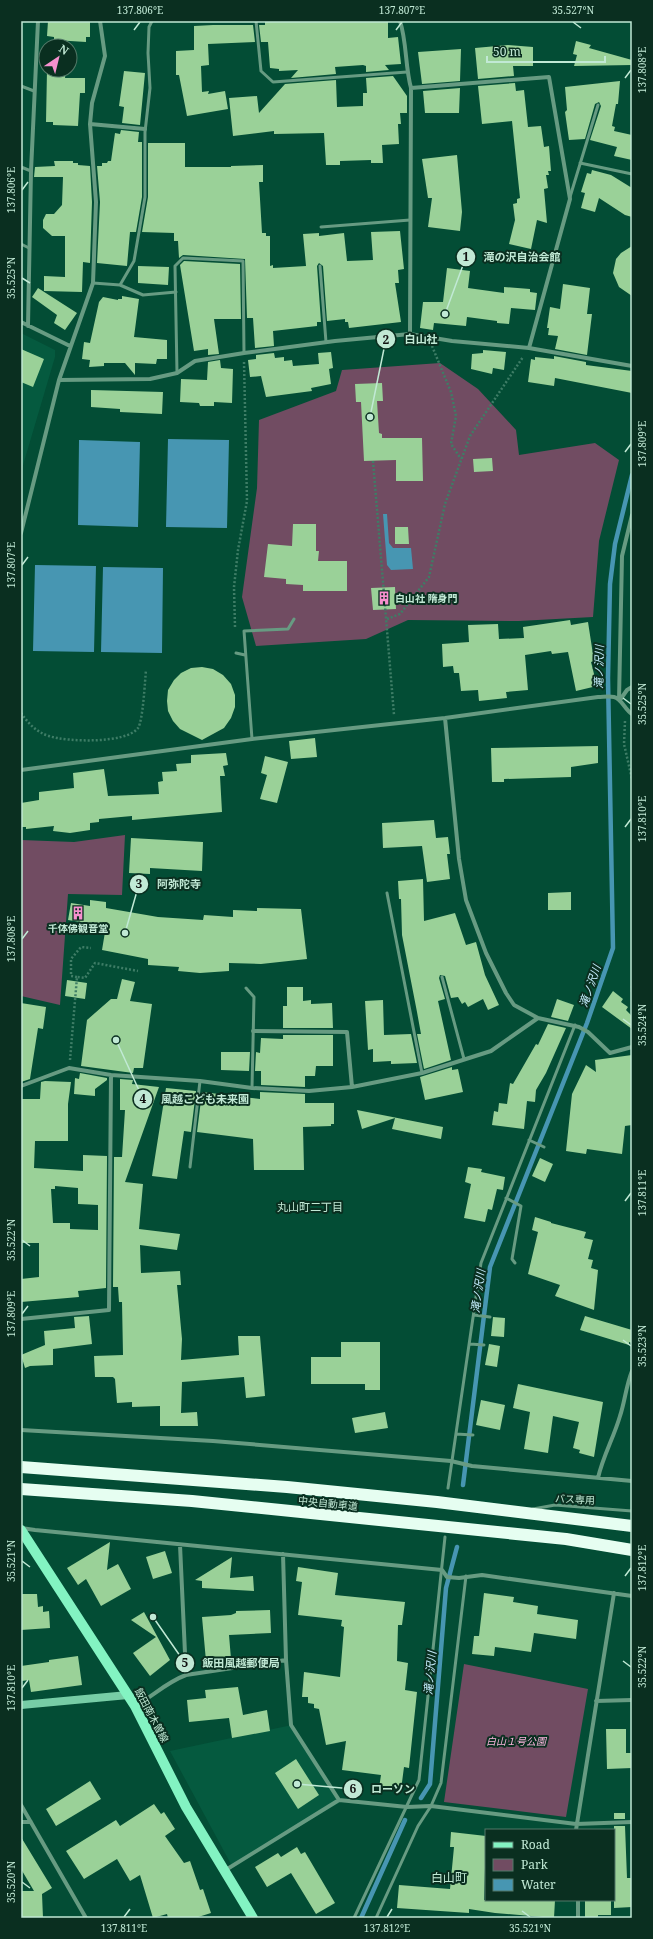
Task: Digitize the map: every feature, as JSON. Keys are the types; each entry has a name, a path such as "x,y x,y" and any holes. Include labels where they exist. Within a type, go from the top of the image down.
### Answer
{"highway":[{"name":"中央自動車道","path":"24,1467 279,1486 518,1511 632,1526"},
{"name":"中央自動車道","path":"21,1489 208,1502 566,1539 632,1550"}],"main road":[{"name":"飯田南木曽線","path":"21,1529 135,1706 186,1807 252,1918"}],"street":[{"path":"28,326 31,171 38,21"},
{"path":"21,533 60,380 70,346 93,283 96,202 90,124 92,103 105,56 100,21"},
{"path":"400,21 404,35 407,72 411,88 410,334"},
{"path":"411,88 549,77 570,199 529,348"},
{"path":"90,124 145,129"},
{"path":"21,322 70,346"},
{"path":"60,380 150,379 177,373 195,361 326,342 410,334 452,341 529,348 632,366"},
{"path":"619,700 622,556 632,515"},
{"path":"619,700 627,690 632,688"},
{"path":"21,770 252,739 445,718 598,697 614,697 619,700 628,712 632,714"},
{"path":"445,718 459,859 466,900 486,953 506,994 514,1005 538,1018 577,1026 588,1032 610,1053 632,1047"},
{"path":"21,1086 69,1068 111,1075 200,1081 252,1088 309,1092 352,1088 422,1073 491,1051 538,1018"},
{"path":"253,1031 347,1032 352,1088"},
{"path":"21,1319 109,1310 111,1075"},
{"path":"598,1478 600,1466 620,1415 626,1385 632,1371"},
{"path":"21,1430 212,1441 451,1461 472,1466 632,1481"},
{"path":"21,1529 442,1570 447,1577 459,1578 482,1575 632,1596"},
{"path":"180,1545 186,1675"},
{"path":"283,1554 286,1660 291,1725 339,1800"},
{"path":"576,1829 614,1593"},
{"path":"135,1706 172,1680 186,1675 286,1660"},
{"path":"21,1705 128,1695"},
{"path":"596,1701 632,1700"},
{"path":"224,1870 339,1800 407,1807 431,1806 576,1824 632,1822"},
{"path":"21,1805 86,1918"},
{"path":"21,1822 31,1822"},
{"path":"578,1901 578,1918"}],"lane":[{"path":"120,285 134,261 146,197 145,129 150,88 148,53 149,27 152,21"},
{"path":"256,21 261,71 273,82 407,72"},
{"path":"21,86 34,92"},
{"path":"570,199 598,105"},
{"path":"580,163 632,174"},
{"path":"21,167 31,171"},
{"path":"320,227 410,220"},
{"path":"21,244 30,248"},
{"path":"177,373 175,266 183,258 243,261 244,353"},
{"path":"320,266 326,342"},
{"path":"93,283 120,285 143,295 176,292"},
{"path":"252,739 244,631 288,629 294,619"},
{"path":"236,653 245,655"},
{"path":"387,893 422,1073"},
{"path":"442,977 464,1059"},
{"path":"246,988 254,997 252,1088"},
{"path":"448,1488 451,1461 472,1344 474,1315 481,1263 577,1026"},
{"path":"190,1167 200,1081"},
{"path":"531,1141 544,1147"},
{"path":"508,1199 519,1204 522,1209 512,1259 515,1263"},
{"path":"474,1315 490,1317"},
{"path":"472,1344 484,1346"},
{"path":"456,1434 473,1435"},
{"name":"バス専用","path":"518,1511 555,1505 632,1511"},
{"path":"354,1918 419,1780 445,1537"},
{"path":"376,1918 418,1826 431,1806 441,1783 466,1576"}],"path":[{"path":"428,337 451,392 456,416 451,444 461,459"},
{"path":"387,619 400,614 428,577 445,504 470,436 529,348"},
{"path":"236,653 234,587 238,550 247,500 244,353"},
{"path":"374,461 395,723"},
{"path":"21,713 26,721 37,730 49,736 63,739 118,738 131,733 140,724 146,670"},
{"path":"619,700 626,716 624,744 632,779"},
{"path":"91,948 81,947 71,959 72,976 85,978 95,963 138,970"},
{"path":"69,1068 77,977"},
{"path":"632,986 632,993"}],"shaded area":[{"path":"21,333 55,350 55,357 21,472"},
{"path":"292,1725 339,1803 232,1866 170,1751"}],"green space":[{"path":"440,363 478,389 516,430 519,455 595,443 619,460 599,541 593,617 519,621 408,620 366,639 256,646 242,597 257,488 259,420 336,391 342,370"},
{"path":"125,835 122,895 68,894 60,1005 21,996 21,840 74,842"},
{"name":"白山１号公園","path":"464,1664 588,1689 566,1817 444,1802"}],"water":[{"path":"168,439 229,440 227,528 166,527"},
{"path":"79,440 140,442 138,527 78,525"},
{"path":"383,514 387,514 389,543 393,548 411,548 413,569 391,570 387,565"},
{"path":"35,565 96,566 94,652 33,651"},
{"path":"103,567 163,568 162,653 101,652"}],"building":[{"path":"48,21 90,21 90,37 86,37 86,42 78,42 78,38 54,38 47,36"},
{"path":"265,21 388,21 388,38 398,37 401,64 385,65 389,70 366,72 366,66 363,65 335,67 336,74 291,78 298,70 279,71 279,69 270,68 268,42 261,42 259,25 265,25"},
{"path":"253,25 255,42 208,44 209,65 201,66 202,92 209,91 208,94 225,91 228,109 187,116 179,75 176,75 176,51 194,50 194,26"},
{"path":"576,41 591,45 589,48 632,60 632,65 574,66 577,55 573,54"},
{"path":"508,45 533,47 533,66 513,66 514,76 478,79 475,48"},
{"path":"461,49 460,81 422,84 418,52"},
{"path":"124,71 145,73 140,125 122,123 124,107 119,106"},
{"path":"393,76 407,96 407,113 400,113 401,124 398,124 399,144 382,145 383,163 371,163 371,160 340,161 340,165 326,165 324,133 274,134 274,131 233,136 229,98 257,96 259,113 285,84 336,80 337,107 363,106 363,93 367,93 366,78"},
{"path":"47,78 85,78 85,93 80,93 78,126 53,125 53,122 46,122"},
{"path":"620,81 618,104 616,104 612,126 615,127 614,131 632,135 632,160 614,156 617,147 590,140 601,106 599,102 595,104 585,139 569,140 565,112 567,110 565,87"},
{"path":"515,83 516,91 524,90 528,127 541,126 544,147 549,146 551,171 548,171 549,175 546,175 548,188 544,189 547,223 537,220 531,249 509,244 515,220 513,204 517,203 517,199 520,198 512,121 482,124 478,86"},
{"path":"460,88 459,113 425,113 423,91"},
{"path":"121,130 139,132 138,142 142,142 142,197 136,232 130,232 127,266 97,263 100,202 97,166 102,166 102,163 111,161 115,133 120,134"},
{"path":"148,143 185,143 185,167 263,165 263,182 259,182 262,233 266,233 266,236 270,236 270,266 273,265 273,268 306,266 303,234 319,233 319,236 344,233 347,261 373,260 371,232 400,231 404,269 398,270 399,283 395,283 401,322 349,328 348,322 345,322 345,319 327,321 323,266 319,263 317,266 321,322 317,322 317,326 273,331 274,346 255,348 253,318 247,318 245,259 183,255 179,258 178,241 174,241 174,233 142,232 148,197"},
{"path":"457,155 462,212 460,231 428,227 432,198 428,198 422,159"},
{"path":"54,161 73,161 73,163 78,163 78,165 90,166 92,202 90,263 83,262 82,292 44,291 44,276 65,277 65,236 52,236 43,228 43,220 46,214 54,214 62,205 63,177 34,177 35,167 55,166"},
{"path":"592,170 611,175 632,188 632,217 625,215 599,198 595,212 581,208 585,193 581,192 587,173 591,174"},
{"path":"632,246 632,296 619,287 613,273 616,259 621,253"},
{"path":"184,261 240,264 241,319 214,319 219,354 208,355 208,349 194,351 180,265"},
{"path":"138,266 169,267 168,285 138,283"},
{"path":"447,268 470,271 468,288 504,293 504,287 530,289 530,292 537,293 535,310 511,308 509,324 467,317 466,326 434,323 433,330 420,328 423,302 443,302"},
{"path":"563,284 590,288 587,314 592,314 587,355 555,349 558,336 548,335 549,328 547,328 550,307 560,309"},
{"path":"38,288 77,313 65,330 54,323 57,315 32,297"},
{"path":"122,296 139,299 134,337 167,340 167,359 157,359 156,364 135,363 135,375 125,363 104,363 104,366 89,367 90,360 82,359 84,342 90,343 99,302 103,297 118,300 122,299"},
{"path":"21,349 44,359 33,387 21,382"},
{"path":"483,350 506,352 504,370 493,368 492,374 471,369 472,354 483,353"},
{"path":"331,352 333,368 329,369 331,384 311,388 312,391 266,397 261,376 250,377 248,360 256,359 256,355 274,353 275,358 284,357 284,361 292,360 293,366 319,364 318,353"},
{"path":"554,356 586,362 586,365 632,371 632,393 555,378 554,386 528,382 531,359 535,360 535,357 554,359"},
{"path":"220,360 221,368 233,369 232,403 214,402 214,406 200,406 199,403 180,402 181,379 207,380 208,362"},
{"path":"382,383 383,401 377,401 379,433 382,434 382,438 422,438 423,481 396,481 396,460 364,461 361,402 356,402 355,384"},
{"path":"91,390 163,392 162,414 120,412 120,409 91,407"},
{"path":"492,458 493,471 474,472 473,459"},
{"path":"293,524 316,524 316,551 319,551 318,561 347,561 347,591 303,591 303,585 286,584 286,579 264,577 268,544 292,546"},
{"path":"395,527 408,527 409,544 395,544"},
{"name":"白山社 隋身門","path":"395,587 396,609 373,610 371,588"},
{"path":"570,620 571,625 588,622 594,661 591,662 597,686 576,691 568,652 552,654 551,651 525,655 528,690 506,692 507,698 479,701 478,690 461,691 459,673 454,673 453,666 443,667 442,644 469,642 468,625 498,624 499,639 524,638 523,627"},
{"path":"202,667 213,669 223,675 231,684 235,695 235,707 231,718 224,728 202,740 180,729 173,721 168,711 167,701 168,690 174,680 181,673 191,668"},
{"path":"315,738 317,757 291,759 289,741"},
{"path":"598,746 598,763 571,767 571,777 504,779 504,782 492,782 491,748"},
{"path":"226,753 228,765 223,766 225,776 220,776 222,812 132,820 132,816 99,819 99,822 90,823 90,830 70,833 53,831 54,826 26,829 26,827 21,827 21,803 39,800 39,792 74,788 73,773 104,769 108,796 159,794 158,782 163,781 162,772 177,771 176,764 191,763 191,755"},
{"path":"265,756 288,762 277,803 260,799 267,775 261,773"},
{"path":"434,820 436,838 448,837 450,854 447,854 450,879 427,882 422,846 383,848 382,823"},
{"path":"131,838 203,842 202,871 150,868 150,874 129,873"},
{"path":"423,879 424,921 455,913 466,945 476,942 485,975 499,1005 488,1010 483,999 468,1007 465,1002 462,1004 458,997 451,998 445,976 440,975 439,978 445,999 438,1001 451,1060 424,1069 417,1034 421,1034 402,935 401,899 399,899 398,881"},
{"path":"571,892 571,910 548,910 548,893"},
{"path":"90,900 106,902 106,908 158,917 203,920 204,915 233,917 233,910 257,911 257,908 301,909 307,959 261,964 229,963 229,971 200,973 178,971 179,967 148,965 148,959 102,950 106,926 68,920 71,903 90,906"},
{"path":"122,979 135,982 130,1001 152,1004 143,1068 134,1068 133,1073 81,1066 87,1020 111,999 117,999"},
{"path":"67,980 87,983 85,999 65,996"},
{"path":"287,987 303,987 303,1001 311,1000 311,1004 332,1003 333,1028 283,1028 283,1006 287,1006"},
{"path":"613,991 623,999 621,1002 628,1007 626,1010 632,1016 632,1029 602,1007"},
{"path":"557,999 574,1005 568,1021 551,1017"},
{"path":"383,1000 384,1035 411,1034 417,1063 391,1064 391,1061 373,1062 373,1049 368,1050 365,1001"},
{"path":"21,1003 46,1007 43,1029 38,1028 30,1079 21,1082"},
{"path":"548,1024 566,1028 546,1073 536,1090 535,1102 527,1101 524,1129 492,1125 494,1111 498,1112 499,1103 507,1104 510,1083 513,1084 536,1044 538,1045"},
{"path":"283,1035 333,1035 333,1066 316,1066 315,1076 305,1076 305,1087 261,1085 261,1071 255,1071 256,1052 260,1053 261,1038 283,1039"},
{"path":"221,1052 250,1052 249,1071 221,1070"},
{"path":"632,1055 632,1125 625,1126 622,1154 587,1149 586,1154 566,1151 572,1094 586,1065 596,1072 595,1060"},
{"path":"452,1067 452,1070 458,1069 463,1092 425,1100 420,1077"},
{"path":"80,1073 107,1078 107,1080 95,1089 95,1096 74,1094 75,1078 79,1079"},
{"path":"120,1079 133,1080 132,1084 159,1087 125,1182 143,1184 139,1229 180,1234 177,1250 140,1245 141,1273 180,1271 181,1285 177,1285 182,1339 181,1360 239,1355 238,1336 260,1336 265,1396 246,1398 244,1377 182,1382 181,1413 197,1412 198,1426 160,1426 160,1406 132,1407 132,1402 117,1403 115,1379 113,1377 95,1377 94,1356 123,1355 122,1302 119,1302 118,1287 113,1287 114,1157 122,1157 125,1110 120,1110"},
{"path":"41,1082 71,1082 68,1104 68,1141 35,1141 34,1168 83,1171 83,1155 107,1156 106,1288 78,1291 79,1297 21,1302 21,1279 39,1277 39,1243 21,1243 21,1099 40,1099","holes":["55,1186 78,1188 78,1204 98,1205 98,1230 70,1229 70,1223 53,1223 51,1189 55,1189"]},
{"path":"166,1088 196,1091 191,1132 184,1131 177,1179 152,1176"},
{"path":"202,1092 260,1099 260,1092 305,1094 305,1103 334,1103 334,1124 331,1124 331,1126 303,1127 304,1170 254,1170 253,1139 197,1132"},
{"path":"357,1110 443,1127 441,1139 392,1129 395,1118 362,1129"},
{"path":"540,1158 553,1164 545,1182 532,1176"},
{"path":"468,1167 482,1169 481,1172 505,1177 503,1190 497,1189 492,1210 488,1209 485,1222 464,1218 471,1184 465,1182"},
{"path":"535,1217 551,1223 586,1232 584,1238 593,1240 588,1259 593,1260 591,1268 598,1270 594,1310 555,1296 560,1285 528,1274 538,1232 532,1230"},
{"path":"89,1316 92,1344 53,1349 53,1365 30,1366 25,1368 21,1355 45,1345 44,1331 75,1328 74,1317"},
{"path":"585,1316 632,1330 632,1343 629,1342 629,1345 580,1330"},
{"path":"493,1317 505,1318 504,1337 491,1336"},
{"path":"341,1342 380,1342 380,1390 365,1390 365,1384 311,1384 311,1357 341,1357"},
{"path":"489,1344 500,1346 497,1367 485,1365"},
{"path":"518,1384 603,1402 594,1457 579,1453 580,1450 573,1448 579,1422 553,1416 548,1453 524,1449 530,1412 513,1408"},
{"path":"481,1400 505,1405 500,1430 476,1425"},
{"path":"385,1412 388,1428 355,1433 352,1418"},
{"path":"110,1542 107,1570 118,1564 131,1589 101,1606 86,1579 78,1585 67,1568"},
{"path":"165,1551 172,1573 153,1579 146,1557"},
{"path":"232,1557 230,1578 253,1576 254,1591 202,1588 202,1581 195,1580"},
{"path":"298,1567 338,1573 335,1595 405,1602 402,1625 398,1625 397,1661 408,1663 405,1690 417,1692 409,1768 404,1767 401,1790 379,1788 381,1775 342,1770 346,1741 326,1745 319,1709 314,1708 314,1704 308,1703 308,1697 302,1697 304,1672 340,1677 344,1627 341,1626 342,1620 298,1615 302,1582 296,1581"},
{"path":"484,1593 514,1597 513,1602 538,1606 537,1614 578,1620 576,1639 534,1633 531,1652 495,1647 494,1656 472,1654 474,1636 479,1636"},
{"path":"21,1594 37,1594 38,1607 43,1606 43,1612 49,1611 50,1628 21,1630"},
{"path":"270,1610 271,1633 229,1635 231,1659 206,1661 202,1617 231,1615 236,1613 236,1611"},
{"path":"144,1612 170,1660 150,1676 133,1653 156,1637 131,1620"},
{"path":"78,1656 82,1685 31,1692 29,1680 22,1681 21,1666"},
{"path":"238,1687 243,1715 267,1710 270,1731 232,1738 229,1718 189,1722 187,1700 206,1698 205,1690"},
{"path":"606,1729 626,1729 626,1753 632,1753 632,1768 607,1769"},
{"path":"296,1759 319,1795 298,1809 275,1773"},
{"path":"90,1781 101,1799 56,1826 46,1809"},
{"path":"154,1804 161,1814 164,1812 175,1829 165,1836 184,1863 190,1861 200,1890 203,1889 211,1913 195,1918 168,1918 167,1914 153,1918 140,1875 130,1881 117,1859 84,1879 66,1851 116,1820 120,1826"},
{"path":"614,1813 625,1813 625,1819 614,1819"},
{"path":"614,1826 625,1826 627,1878 632,1878 632,1907 614,1908"},
{"path":"451,1832 485,1836 484,1900 555,1901 554,1918 495,1913 469,1909 469,1913 397,1908 399,1885 450,1889 454,1847 450,1847"},
{"path":"21,1837 52,1888 42,1894 43,1918 21,1918 21,1891 34,1891 21,1869"},
{"path":"297,1847 301,1854 305,1852 335,1903 316,1914 291,1873 267,1887 255,1867 278,1853 281,1857"},
{"path":"585,1901 611,1901 611,1915 598,1915 598,1918 585,1918"}],"waterway":[{"name":"滝ノ沢川","path":"463,1485 490,1267 587,1023 613,948 608,678 610,584 615,544 632,475"},
{"name":"滝ノ沢川","path":"421,1798 430,1784 446,1588 457,1547"},
{"name":"滝ノ沢川","path":"361,1918 405,1820"}],"place":[{"name":"滝の沢自治会館","path":"445,314"},
{"name":"白山社","path":"370,417"},
{"name":"白山社 隋身門","path":"384,598"},
{"name":"千体佛観音堂","path":"78,913"},
{"name":"阿弥陀寺","path":"125,933"},
{"name":"風越こども未来園","path":"116,1040"},
{"name":"飯田風越郵便局","path":"153,1617"},
{"name":"ローソン","path":"297,1784"}],"district":[{"name":"丸山町二丁目","path":"310,1207"},
{"name":"白山町","path":"449,1878"}]}
